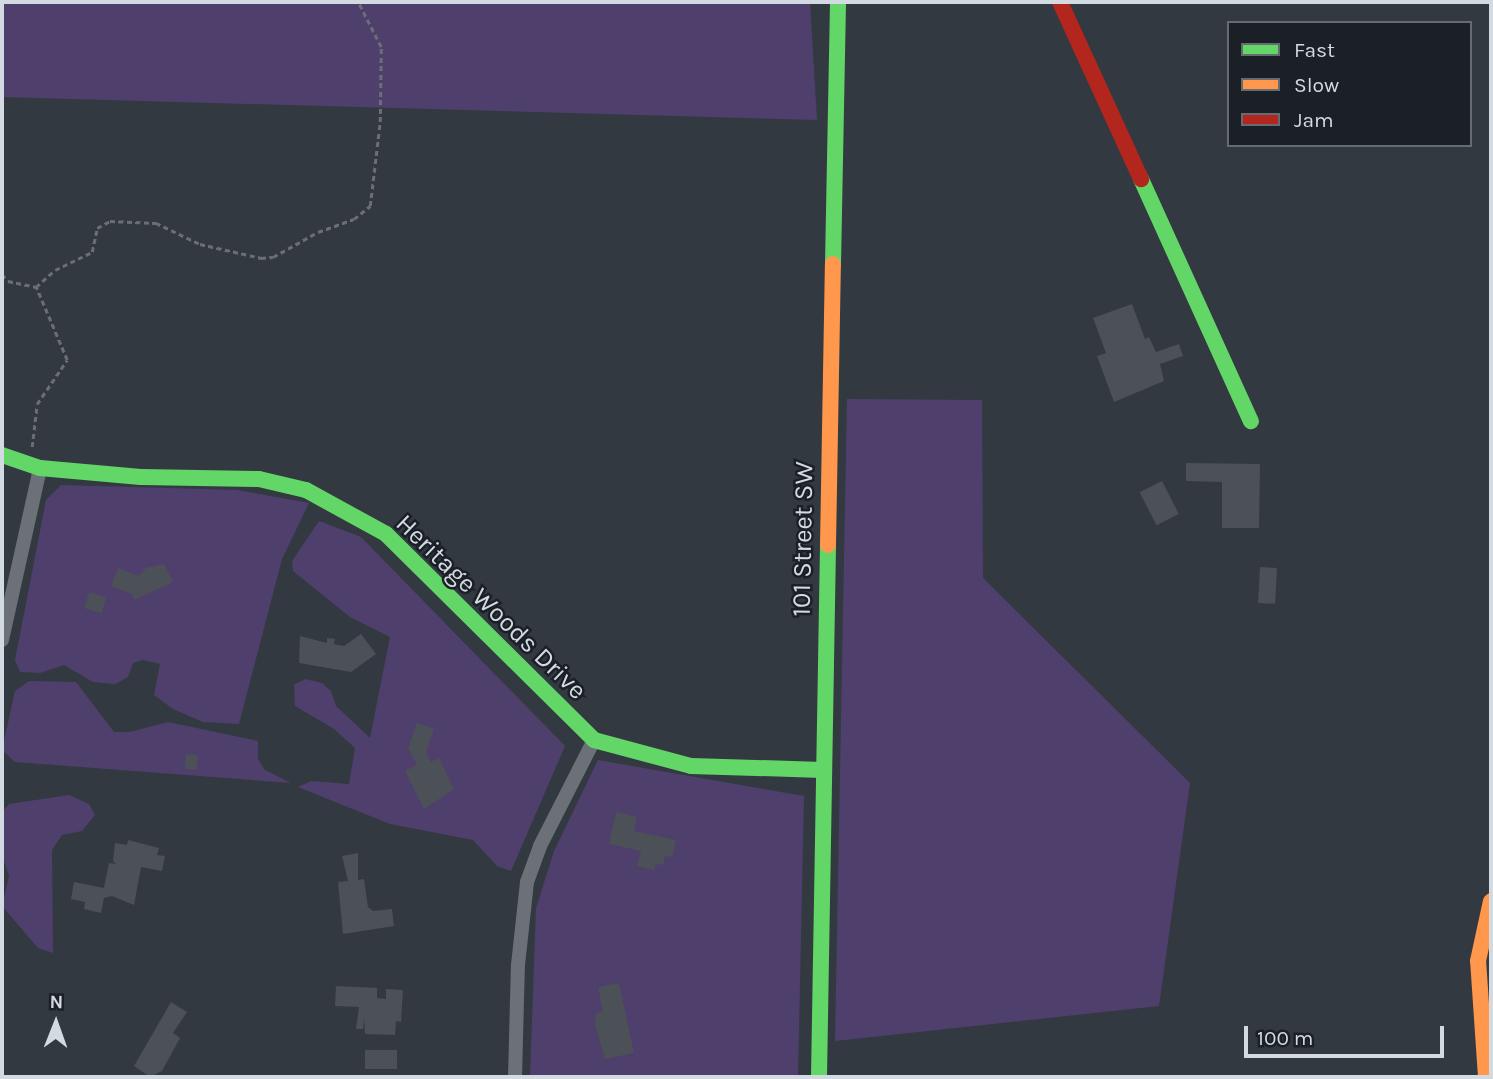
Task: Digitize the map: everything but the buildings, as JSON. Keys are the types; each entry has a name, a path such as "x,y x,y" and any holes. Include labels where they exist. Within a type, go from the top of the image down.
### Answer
{"main road":[{"name":"101 Street SW","path":"819,1077 822,770 838,2"},
{"path":"1060,2 1251,421"},
{"name":"Heritage Woods Drive","path":"2,455 35,466 141,477 259,479 331,501 386,534 506,658 594,740 691,766 822,770"},
{"path":"1486,1077 1477,971 1491,901"}],"street":[{"path":"2,640 35,466"},
{"path":"515,1077 518,965 527,882 540,846 594,740"}],"path":[{"path":"36,287 55,270 92,251 97,228 110,221 156,223 200,244 261,258 273,257 318,232 354,219 370,206 380,122 381,47 358,2"},
{"path":"2,274 8,281 36,287"},
{"path":"35,466 37,404 67,360 36,287"}],"shaded area":[{"path":"2,2 810,2 817,120 2,97"},
{"path":"847,399 982,400 983,578 1190,783 1159,1006 835,1041"},
{"path":"61,485 237,490 309,503 282,559 239,724 203,722 173,709 154,695 160,664 143,660 133,663 128,677 115,684 93,682 64,665 40,673 20,672 15,660 46,500"},
{"path":"319,521 361,537 565,746 511,871 497,866 473,840 390,824 298,787 311,781 349,784 355,748 334,729 295,706 294,685 305,679 322,683 331,691 336,706 370,738 390,637 350,617 293,571 292,561"},
{"path":"29,681 76,682 114,732 130,732 168,722 258,741 258,759 265,770 291,783 15,762 2,750 15,691"},
{"path":"598,760 804,796 798,1077 530,1077 536,908 554,851"},
{"path":"69,795 89,804 95,815 82,831 62,835 52,850 53,953 38,948 2,906 9,876 2,854 2,812 9,804"}],"traffic: fast":[{"path":"833,264 838,2"},
{"path":"1141,179 1251,421"},
{"path":"2,455 40,468 141,477 259,479 306,490 386,534 594,740 691,766 822,770"},
{"path":"819,1077 828,545"}],"traffic: slow":[{"path":"828,545 833,264"},
{"path":"1486,1077 1478,961 1491,901"}],"traffic: jam":[{"path":"1060,2 1141,179"}]}
